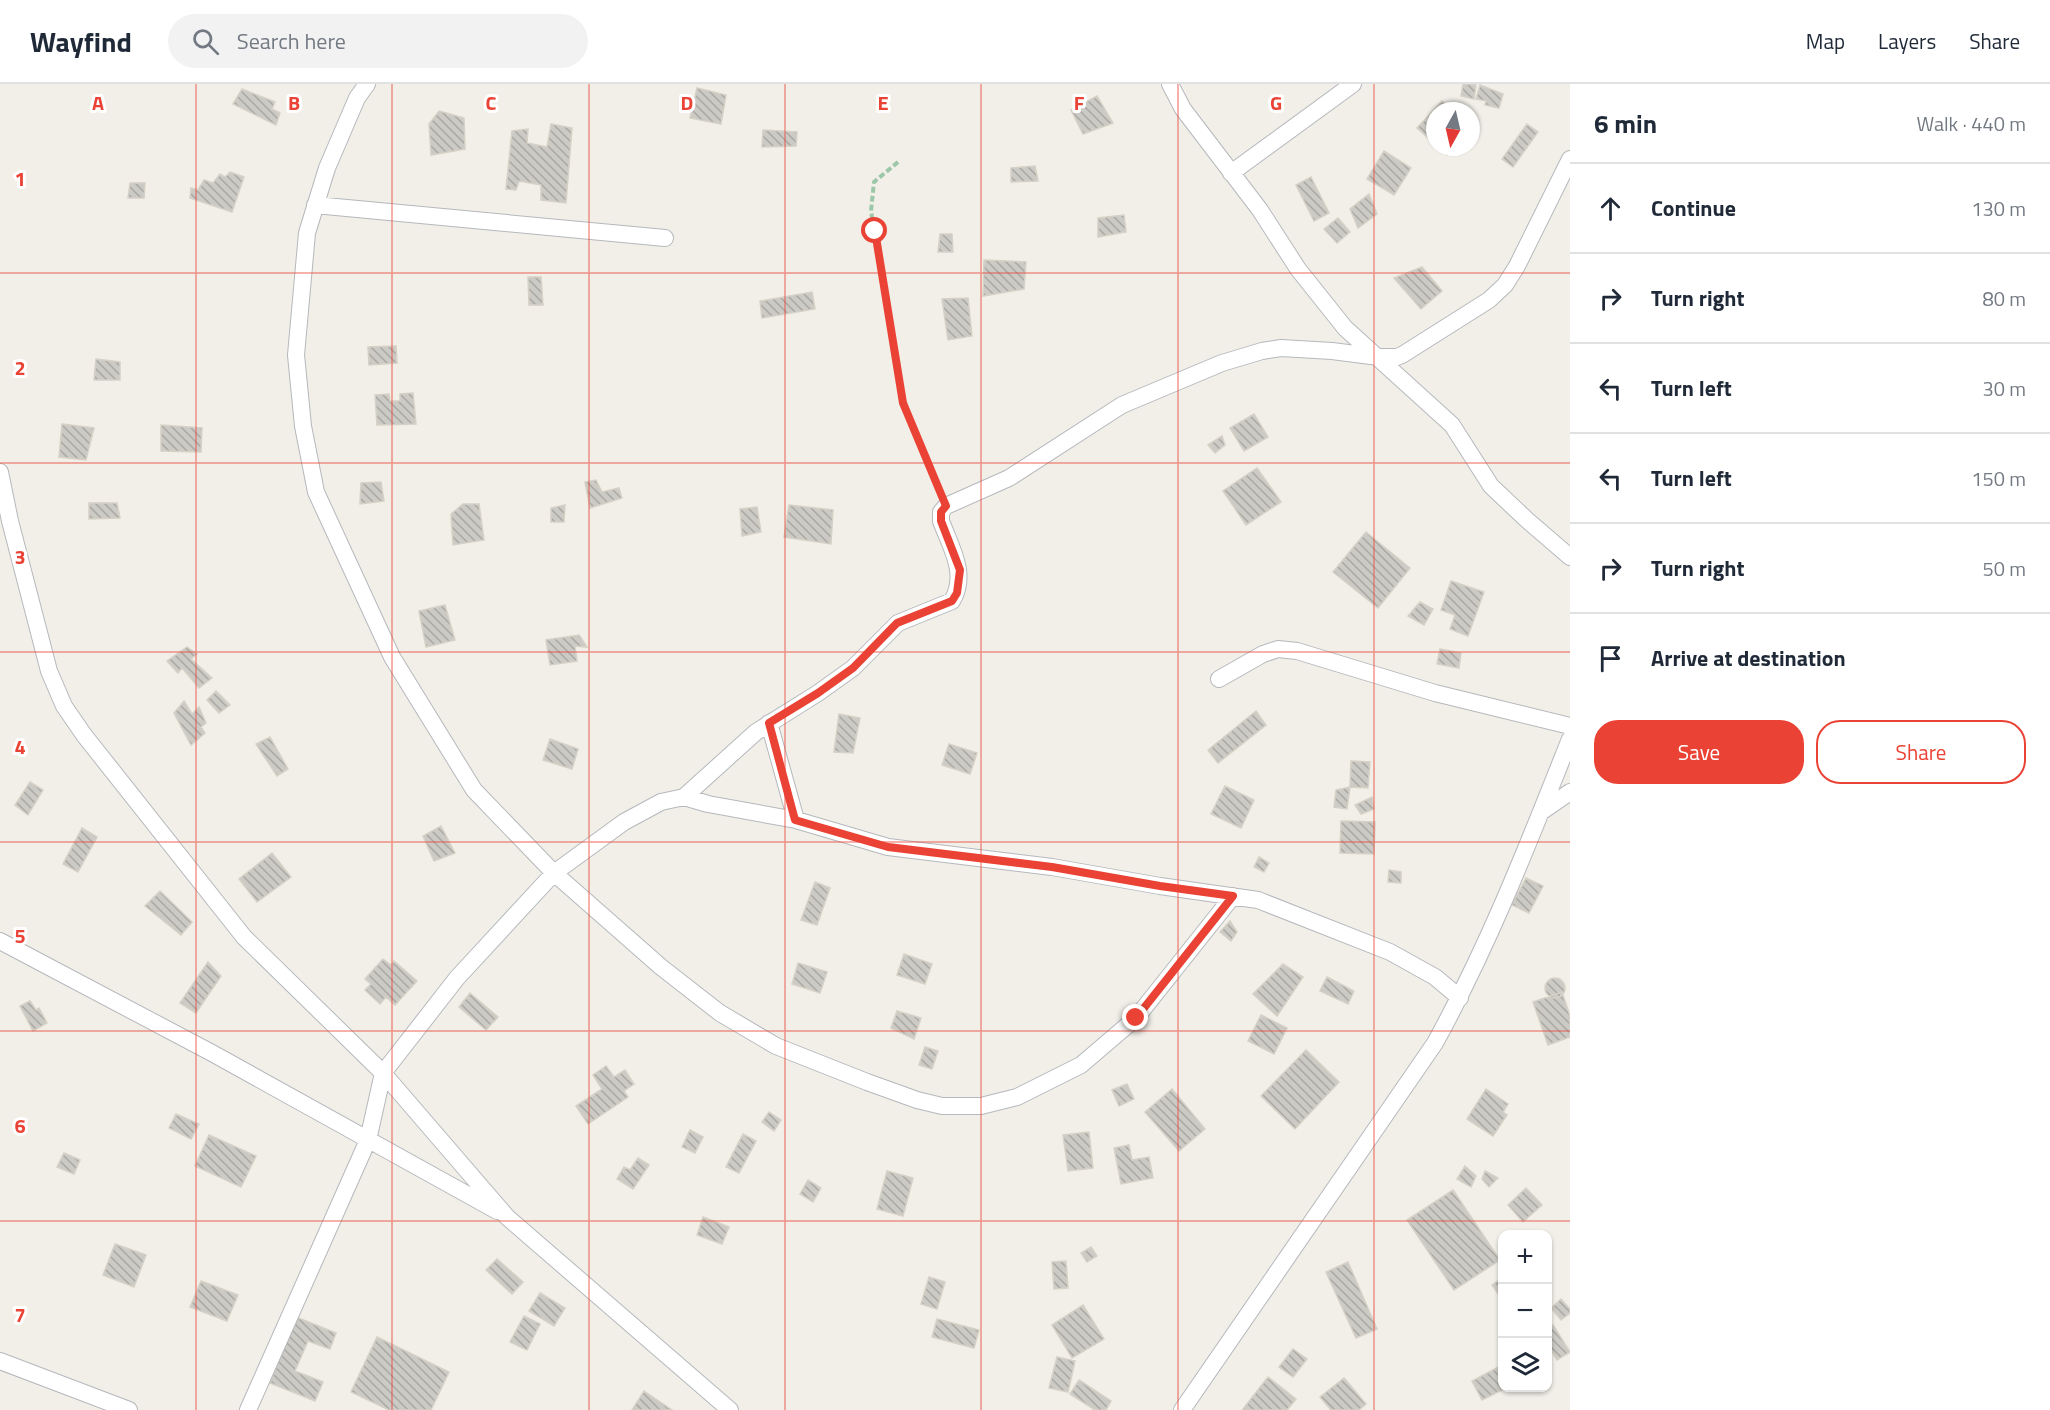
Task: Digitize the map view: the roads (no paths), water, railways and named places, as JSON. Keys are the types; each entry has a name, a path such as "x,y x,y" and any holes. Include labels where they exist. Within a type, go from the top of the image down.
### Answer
{"street":[{"path":"367,84 353,108 327,168 308,233 296,355 303,426 316,492 392,657 474,790 554,873 661,968 720,1013 776,1046 867,1082 917,1100 942,1106 981,1106 1017,1097 1081,1065 1136,1018 1233,896"},
{"path":"1170,84 1183,109 1260,210 1298,269 1345,328 1452,425 1491,486 1570,557"},
{"path":"1231,173 1353,84"},
{"path":"248,1410 368,1140 383,1072 457,978 554,873 624,822 662,802 684,797 769,723 853,668 897,623 952,601 957,593 960,570 941,521 941,512 946,506 1009,478 1122,405 1222,363 1281,348 1379,357 1402,356 1489,300 1504,285 1517,266 1570,159"},
{"path":"315,205 665,238"},
{"path":"0,472 5,519 50,671 64,706 84,735 244,937 383,1072 507,1217 730,1410"},
{"path":"1218,679 1263,654 1278,649 1297,651 1435,693 1570,726"},
{"path":"769,723 795,820"},
{"path":"1182,1410 1435,1042 1460,998 1515,879 1570,739"},
{"path":"1541,812 1570,792"},
{"path":"684,797 708,804 795,820 888,847 1052,867 1233,896 1274,905 1390,952 1435,977 1460,998"},
{"path":"0,941 212,1053 507,1217"},
{"path":"0,1361 129,1410"}]}
